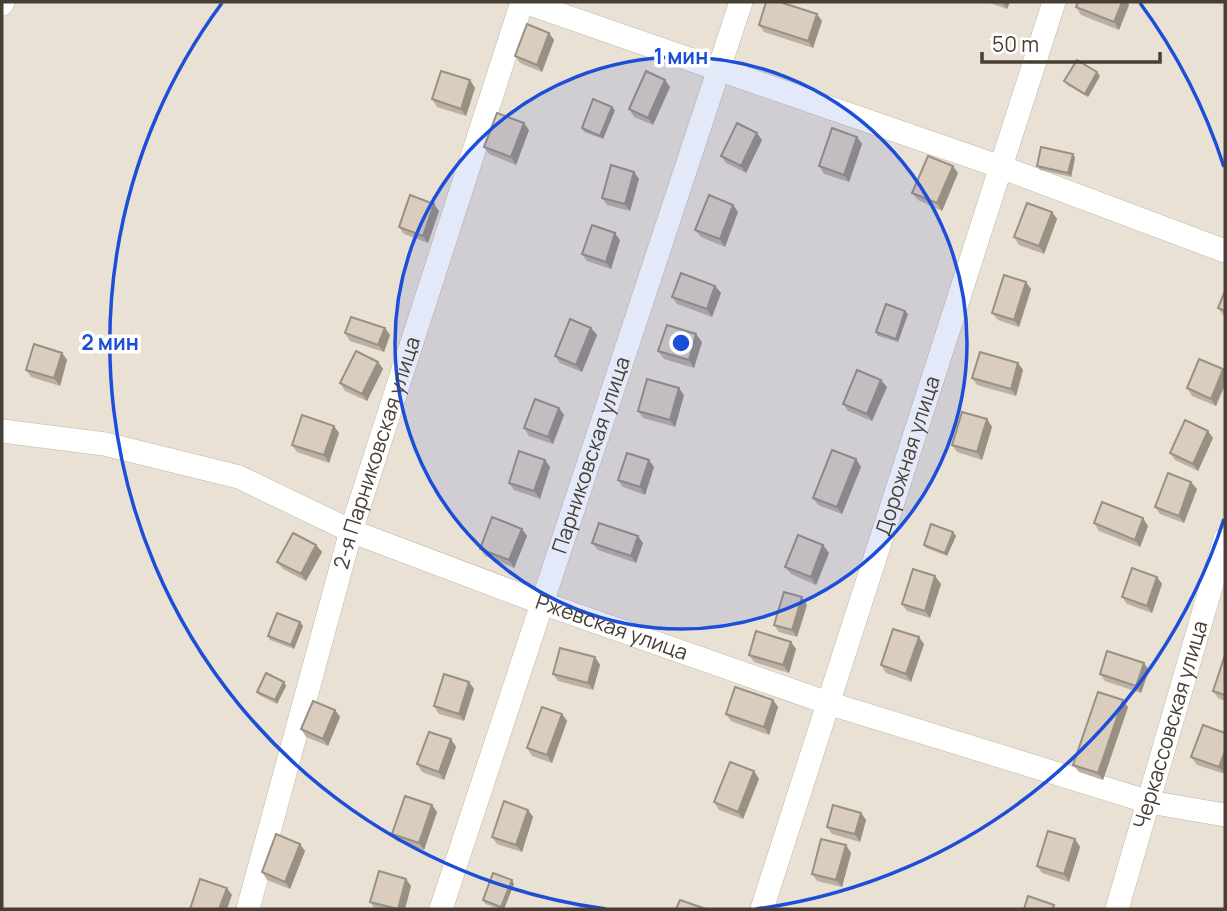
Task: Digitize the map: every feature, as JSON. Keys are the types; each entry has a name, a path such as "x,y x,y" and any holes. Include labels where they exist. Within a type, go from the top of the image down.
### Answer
{"street":[{"path":"523,2 721,68 1001,167 1225,251"},
{"name":"2-я Парниковская улица","path":"248,909 351,531 523,2"},
{"name":"Парниковская улица","path":"441,909 741,2"},
{"name":"Дорожная улица","path":"762,909 1054,2"},
{"name":"Ржевская улица","path":"2,431 104,444 239,477 351,531 542,603 828,704 1149,802 1225,815"},
{"name":"Черкассовская улица","path":"1117,909 1225,539"}],"shaded area":[{"path":"2,2 1225,2 1225,909 2,909"}],"building":[{"path":"766,2 780,2 817,14 808,41 759,25"},
{"path":"1078,2 1122,2 1114,22 1076,7"},
{"path":"527,24 549,33 537,65 515,56"},
{"path":"1077,60 1097,72 1085,94 1064,81"},
{"path":"441,71 470,80 461,109 432,99"},
{"path":"646,71 665,80 648,118 629,109"},
{"path":"593,99 612,107 600,136 582,128"},
{"path":"497,113 524,123 511,157 484,147"},
{"path":"737,123 757,133 741,166 721,156"},
{"path":"832,128 857,137 844,175 819,166"},
{"path":"1041,147 1073,154 1068,173 1037,166"},
{"path":"928,156 953,166 937,203 912,193"},
{"path":"611,165 634,172 625,204 602,198"},
{"path":"410,195 434,204 423,236 399,227"},
{"path":"709,195 733,205 720,239 695,230"},
{"path":"1027,203 1052,212 1039,246 1014,237"},
{"path":"592,225 615,233 606,262 582,254"},
{"path":"681,273 715,286 707,309 672,297"},
{"path":"1004,275 1026,282 1014,320 992,313"},
{"path":"1225,291 1225,311 1218,308"},
{"path":"886,304 905,311 896,339 876,332"},
{"path":"351,317 385,328 378,345 345,333"},
{"path":"570,319 591,328 576,365 555,356"},
{"path":"667,325 696,334 689,360 658,351"},
{"path":"34,344 62,353 54,378 26,370"},
{"path":"356,351 378,362 362,394 340,383"},
{"path":"980,352 1018,363 1011,389 972,378"},
{"path":"1199,359 1223,369 1211,399 1187,388"},
{"path":"857,370 881,380 867,414 843,404"},
{"path":"647,379 679,388 670,420 638,411"},
{"path":"535,399 559,408 548,437 524,428"},
{"path":"962,412 987,419 977,452 952,445"},
{"path":"302,415 334,426 324,455 292,445"},
{"path":"1185,420 1208,431 1193,464 1170,453"},
{"path":"832,450 856,459 837,507 813,498"},
{"path":"519,451 545,460 534,491 509,483"},
{"path":"627,453 649,460 640,487 618,480"},
{"path":"1168,473 1191,482 1179,516 1155,507"},
{"path":"1102,502 1143,518 1135,540 1094,523"},
{"path":"492,517 522,529 509,560 480,549"},
{"path":"599,523 638,536 631,556 592,543"},
{"path":"931,524 953,532 945,553 924,545"},
{"path":"293,533 316,545 301,574 277,562"},
{"path":"798,535 823,545 811,577 785,567"},
{"path":"1132,568 1157,577 1147,606 1122,597"},
{"path":"913,569 935,576 925,611 902,604"},
{"path":"784,592 802,597 792,630 774,625"},
{"path":"277,613 300,622 291,645 268,636"},
{"path":"893,629 919,637 906,674 881,665"},
{"path":"756,631 791,642 783,665 749,655"},
{"path":"560,648 595,657 588,683 553,674"},
{"path":"1107,651 1144,663 1136,686 1100,674"},
{"path":"1225,655 1225,695 1213,691"},
{"path":"266,673 284,682 275,700 257,692"},
{"path":"444,674 469,682 459,714 434,706"},
{"path":"735,687 773,700 764,727 726,714"},
{"path":"1098,692 1123,700 1098,773 1073,765"},
{"path":"313,701 335,710 323,739 301,729"},
{"path":"542,707 562,714 547,755 527,748"},
{"path":"1203,725 1225,733 1225,751 1219,767 1191,757"},
{"path":"429,732 451,739 439,772 417,764"},
{"path":"730,762 754,771 738,812 714,802"},
{"path":"405,796 432,805 419,843 392,834"},
{"path":"504,801 528,810 516,845 492,837"},
{"path":"833,805 861,813 855,834 827,827"},
{"path":"1048,831 1075,839 1064,874 1037,866"},
{"path":"276,834 300,844 285,882 262,872"},
{"path":"821,839 846,845 836,880 812,874"},
{"path":"379,871 406,879 398,909 370,902"},
{"path":"493,873 512,880 501,907 483,900"},
{"path":"200,879 227,888 219,909 190,909"},
{"path":"1028,896 1054,905 1053,909 1024,909"},
{"path":"680,900 706,909 676,909"}]}
